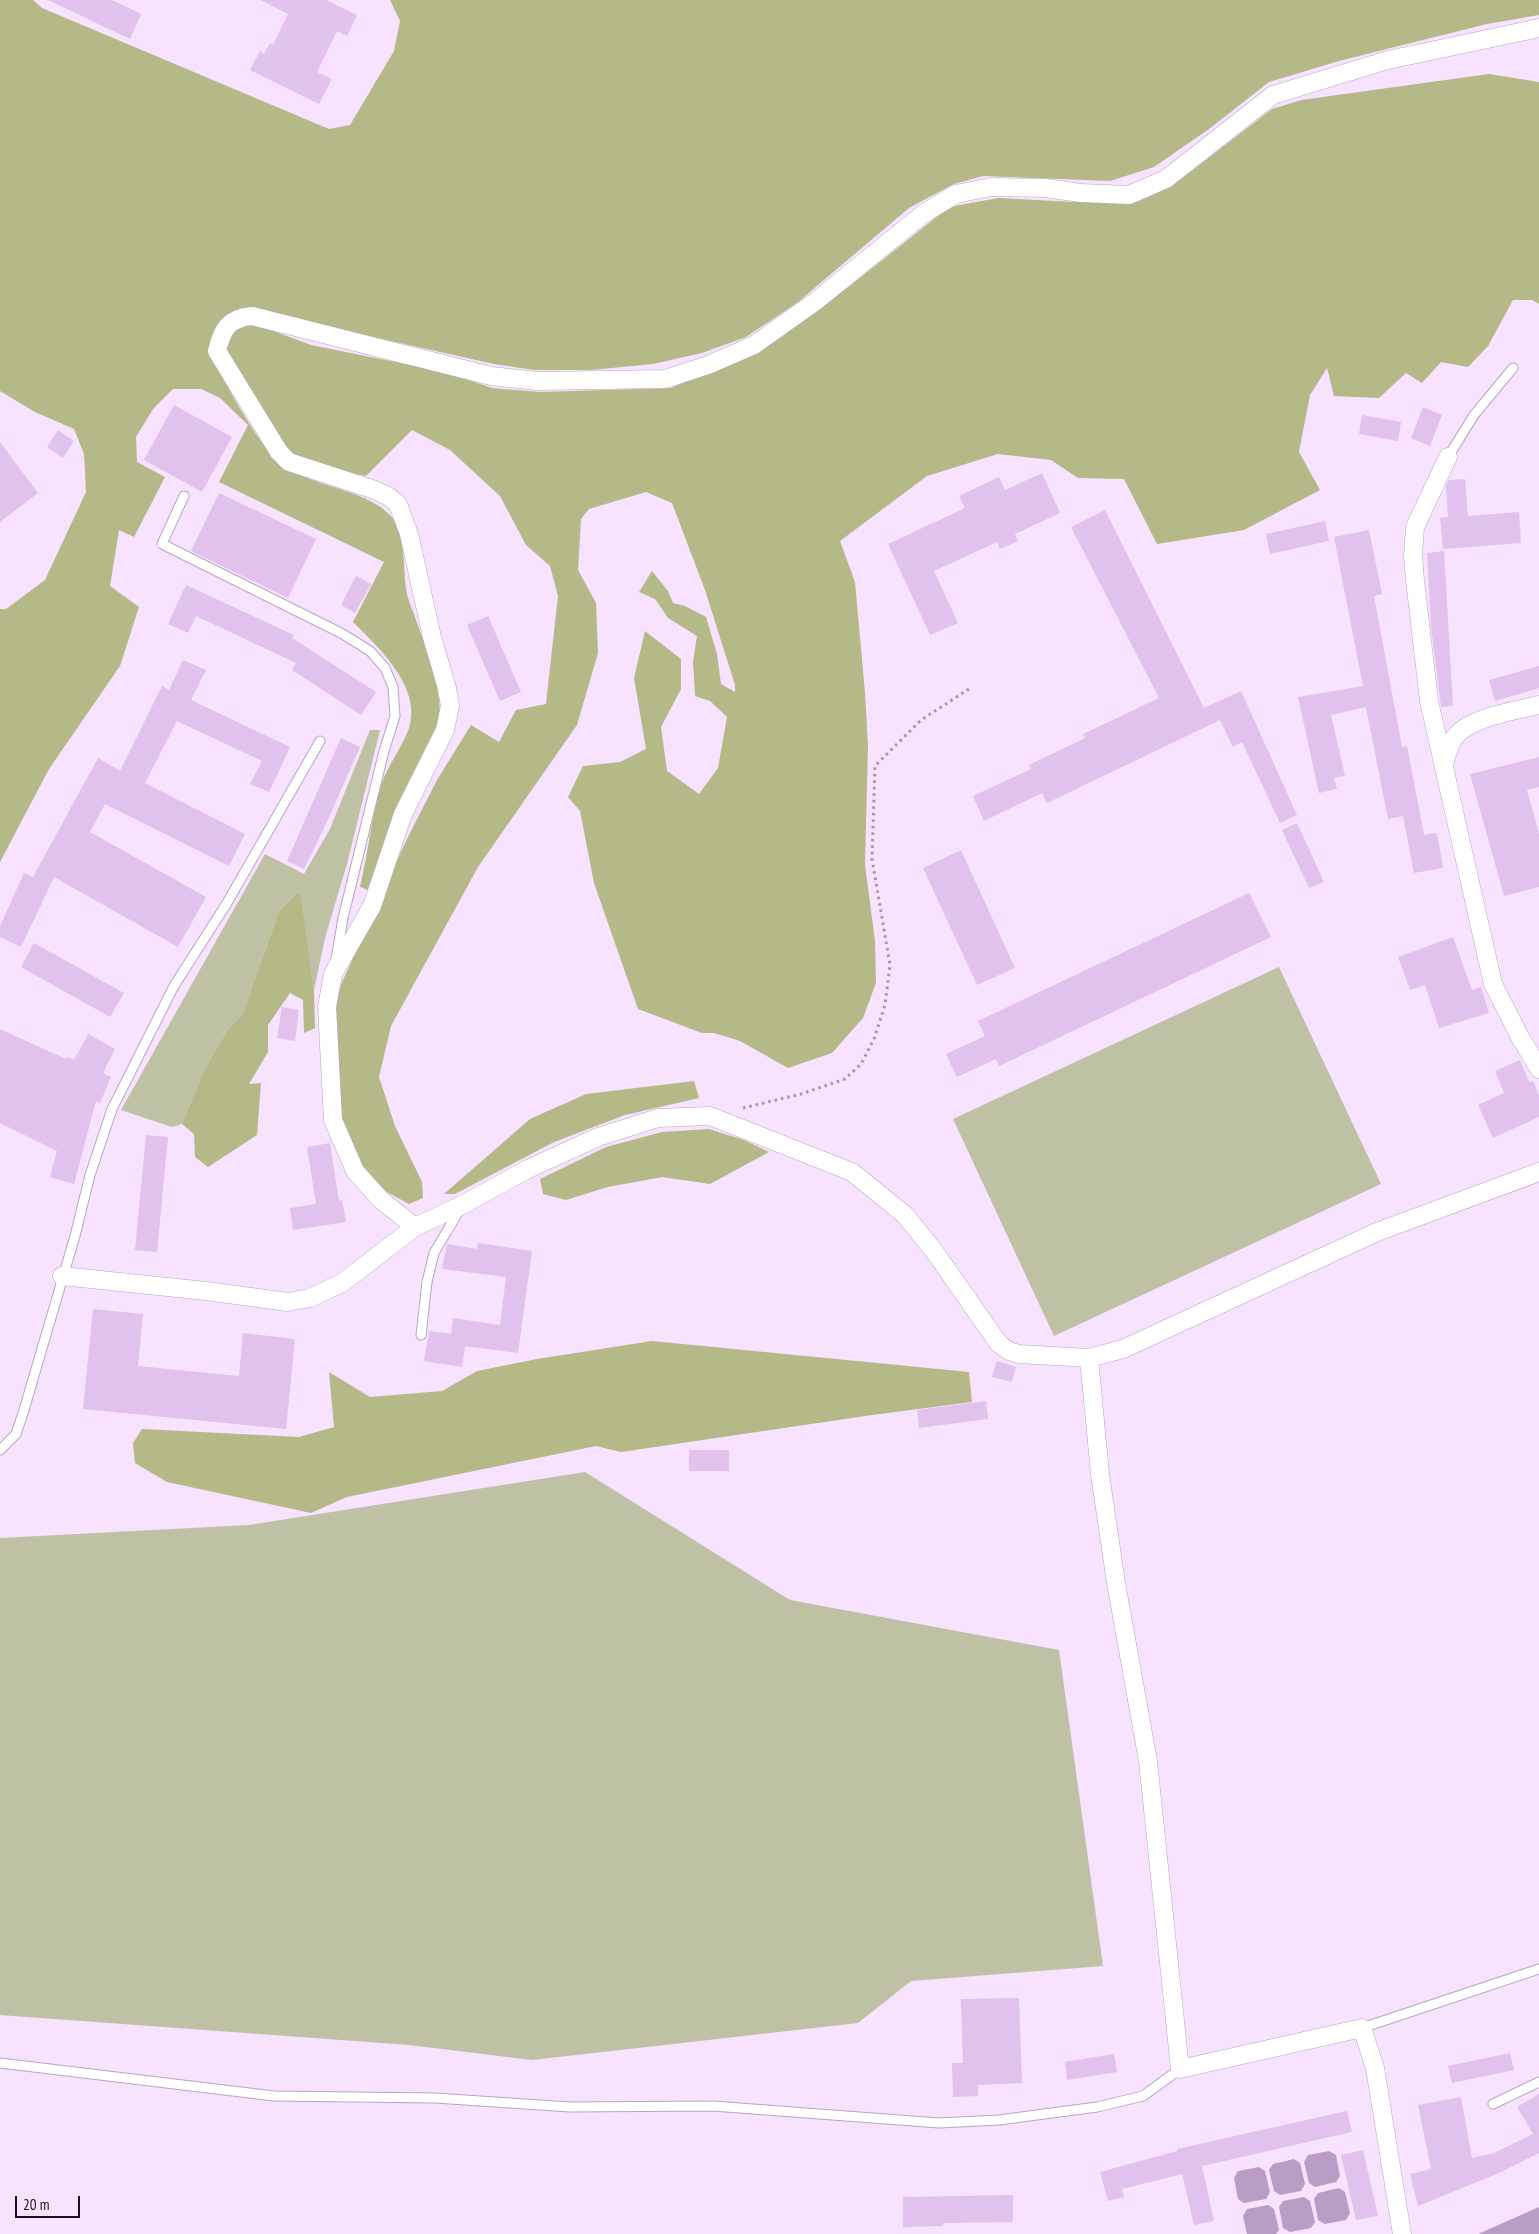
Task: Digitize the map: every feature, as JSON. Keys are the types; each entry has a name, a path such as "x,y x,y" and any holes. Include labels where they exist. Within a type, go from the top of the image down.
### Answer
{"street":[{"path":"415,1227 381,1200 355,1171 332,1120 327,1007 333,974 372,906 403,814 445,730 450,706 447,688 432,637 409,534 398,504 388,496 372,489 288,462 279,452 216,351 220,338 228,324 240,317 252,316 491,376 537,381 665,379 708,365 754,345 816,301 923,214 956,194 991,187 1045,188 1081,193 1129,195 1166,179 1273,95 1388,60 1539,28"},
{"path":"1448,457 1415,527 1413,556 1429,701 1493,984 1539,1069"},
{"path":"1444,763 1454,738 1467,726 1497,715 1539,705"},
{"path":"62,1276 206,1291 288,1302 310,1298 342,1283 415,1227 464,1204 528,1169 598,1137 658,1118 710,1116 852,1172 905,1215 934,1251 999,1344 1009,1351 1019,1354 1089,1358 1123,1349 1377,1232 1539,1172"},
{"path":"1089,1358 1100,1474 1116,1584 1148,1761 1180,2069 1362,2028 1375,2068 1402,2234"}],"lane":[{"path":"1448,457 1474,415 1513,368"},
{"path":"184,496 162,544 341,633 370,651 385,668 394,687 395,716 384,751 343,918 333,974"},
{"path":"0,1450 16,1434 75,1236 90,1174 112,1109 174,986 227,903 320,741"},
{"path":"421,1335 434,1253 448,1227 464,1204"},
{"path":"1362,2028 1539,1969"},
{"path":"0,2063 274,2096 435,2098 570,2107 713,2106 939,2123 999,2120 1097,2107 1143,2096 1180,2069"},
{"path":"1493,2104 1539,2082"}],"path":[{"path":"710,1116 801,1094 828,1085 845,1079 861,1064 874,1039 885,1005 890,965 872,859 875,766 921,720 969,689"}],"green space":[{"path":"0,0 33,0 42,8 329,129 350,125 394,51 400,21 390,0 1539,0 1539,15 1487,24 1339,61 1269,82 1209,129 1154,167 1110,181 983,176 954,184 909,208 798,302 746,337 702,353 653,364 591,370 534,370 494,364 257,311 238,312 212,359 247,420 268,450 279,461 301,476 356,495 381,507 395,522 403,550 408,596 436,681 440,719 371,891 360,887 375,811 381,786 409,728 411,713 404,683 396,669 353,622 384,562 219,482 248,425 220,398 201,389 173,389 153,409 136,437 137,462 165,477 134,537 119,530 110,586 139,607 120,666 49,769 0,862 0,609 6,609 45,580 86,492 84,454 74,429 35,412 0,391"},
{"path":"1489,74 1539,82 1539,304 1532,300 1513,300 1488,346 1468,367 1441,362 1422,383 1406,373 1379,398 1334,396 1327,368 1310,395 1299,452 1320,490 1244,530 1157,544 1124,479 1078,478 1051,460 998,454 927,476 840,541 855,582 865,693 868,745 865,865 875,941 876,983 863,1018 832,1053 788,1068 740,1041 714,1033 702,1033 638,1009 594,883 580,811 568,797 583,766 620,762 646,749 634,678 645,631 681,659 681,689 661,727 667,771 699,794 718,768 727,717 710,701 695,696 693,662 697,636 668,618 655,599 639,592 652,571 668,591 673,603 685,606 706,617 717,654 721,684 735,692 735,685 705,590 672,503 646,492 589,509 581,519 578,570 596,603 598,653 577,725 478,867 391,1026 379,1077 395,1126 422,1182 423,1198 409,1204 387,1192 361,1169 339,1117 334,1000 405,843 437,780 471,725 499,742 516,710 546,704 558,596 550,566 526,545 500,496 450,450 412,430 366,476 329,469 293,459 222,353 232,328 252,323 311,345 445,372 492,388 540,392 671,388 762,350 851,285 949,207 998,198 1075,202 1137,202 1180,180 1272,109 1301,100"},
{"path":"370,730 380,730 347,864 325,938 314,990 301,896 297,893 279,911 243,1013 226,1032 203,1072 182,1124 172,1127 121,1110 265,854 304,874 330,829"},
{"path":"297,893 301,895 314,990 315,1028 304,1033 303,1000 290,993 268,1025 268,1052 249,1084 261,1083 257,1135 208,1167 195,1157 194,1134 182,1124 203,1072 226,1032 243,1013 279,911"},
{"path":"1279,967 1381,1184 1054,1336 953,1119"},
{"path":"694,1081 699,1098 625,1115 554,1142 455,1194 444,1194 530,1119 586,1094"},
{"path":"709,1129 744,1140 769,1152 710,1184 662,1177 608,1187 566,1200 543,1194 540,1179 606,1147 662,1132"},
{"path":"652,1341 969,1372 972,1402 621,1452 596,1446 347,1497 311,1513 167,1482 135,1463 133,1443 142,1429 299,1437 334,1427 329,1372 370,1397 442,1391 477,1371 537,1359"},
{"path":"585,1472 790,1600 1059,1650 1103,1966 911,1981 858,2023 532,2060 409,2045 0,2015 0,1538 249,1525"}],"shaded area":[{"path":"1329,2151 1336,2155 1340,2176 1336,2182 1315,2187 1309,2183 1304,2162 1308,2155"},
{"path":"1294,2159 1300,2163 1305,2184 1301,2191 1280,2195 1274,2191 1269,2170 1273,2164"},
{"path":"1259,2167 1265,2171 1270,2192 1266,2199 1244,2203 1238,2199 1234,2178 1238,2171"},
{"path":"1339,2188 1345,2192 1350,2213 1346,2220 1325,2224 1318,2220 1314,2199 1318,2193"},
{"path":"1304,2197 1310,2201 1315,2222 1311,2228 1290,2232 1283,2228 1279,2207 1283,2201"},
{"path":"1268,2205 1274,2209 1279,2230 1276,2234 1247,2234 1243,2216 1247,2209"},
{"path":"1539,2207 1539,2234 1478,2234"}],"building":[{"path":"48,0 112,0 141,14 130,39"},
{"path":"261,0 326,0 357,15 347,36 337,31 317,72 332,79 319,104 250,70 260,51 264,54 270,43 273,45 288,14"},
{"path":"174,405 232,437 202,492 144,460"},
{"path":"1423,407 1442,415 1430,446 1411,438"},
{"path":"1362,415 1401,422 1398,441 1359,434"},
{"path":"58,430 74,441 63,458 47,447"},
{"path":"0,442 38,493 0,522"},
{"path":"1042,473 1060,513 1015,534 1018,541 1000,549 997,542 934,571 958,623 930,635 888,544 965,508 959,496 999,477 1005,490"},
{"path":"1465,479 1468,516 1519,512 1521,543 1443,549 1440,518 1448,517 1446,486 1449,480"},
{"path":"219,493 316,539 288,598 191,551"},
{"path":"1105,510 1204,708 1241,691 1297,815 1280,823 1242,742 1233,747 1220,720 1047,803 1042,793 984,821 973,796 1031,769 1029,765 1085,738 1083,734 1159,698 1071,527"},
{"path":"1325,521 1329,541 1270,554 1266,534"},
{"path":"1369,530 1382,594 1374,596 1402,747 1407,746 1424,835 1437,833 1443,868 1414,873 1403,816 1388,819 1366,707 1331,715 1345,776 1334,778 1337,789 1319,793 1298,697 1363,686 1334,537"},
{"path":"1444,551 1453,706 1441,707 1431,626 1427,553"},
{"path":"356,576 371,584 355,613 341,605"},
{"path":"186,585 294,635 292,638 376,692 361,715 292,670 296,663 196,616 188,633 168,624"},
{"path":"488,616 521,692 500,701 467,625"},
{"path":"183,660 206,670 191,700 290,747 269,792 250,784 262,761 177,721 145,783 245,834 229,866 105,804 90,832 206,897 178,947 54,877 21,947 0,937 0,926 24,873 33,877 98,758 120,771 162,686 169,690"},
{"path":"1539,666 1539,688 1495,701 1489,680"},
{"path":"341,738 360,747 304,869 287,861"},
{"path":"1539,757 1539,787 1527,790 1539,834 1539,887 1504,896 1470,774"},
{"path":"1297,823 1324,882 1309,888 1282,830"},
{"path":"961,850 1015,968 977,985 923,868"},
{"path":"1249,893 1271,937 999,1066 996,1059 957,1077 946,1054 985,1036 978,1021"},
{"path":"1453,937 1472,990 1481,987 1489,1013 1439,1028 1425,985 1410,990 1398,957"},
{"path":"34,943 124,993 110,1017 21,967"},
{"path":"282,1007 299,1010 295,1041 277,1038"},
{"path":"0,1029 66,1059 67,1057 74,1060 88,1034 115,1049 103,1073 111,1077 100,1103 96,1101 74,1184 50,1177 57,1151 0,1123"},
{"path":"1520,1060 1529,1082 1533,1081 1539,1095 1539,1117 1493,1138 1478,1105 1504,1093 1495,1071"},
{"path":"146,1135 168,1137 157,1252 135,1250"},
{"path":"330,1143 339,1201 342,1200 346,1222 293,1230 290,1208 316,1204 307,1147"},
{"path":"478,1243 532,1251 518,1353 465,1346 462,1367 424,1361 429,1331 451,1334 453,1318 500,1325 506,1277 442,1269 447,1244 477,1249"},
{"path":"93,1309 143,1314 138,1366 239,1376 243,1333 295,1339 286,1429 83,1409"},
{"path":"997,1361 1016,1367 1012,1382 992,1377"},
{"path":"986,1401 988,1419 919,1428 917,1410"},
{"path":"689,1450 729,1450 729,1471 689,1471"},
{"path":"1019,1998 1022,2083 978,2085 978,2096 953,2097 952,2063 963,2063 961,1999"},
{"path":"1510,2053 1514,2070 1452,2083 1448,2066"},
{"path":"1114,2054 1117,2072 1067,2080 1065,2062"},
{"path":"1539,2094 1539,2153 1499,2173 1418,2206 1410,2174 1431,2169 1418,2105 1461,2097 1472,2158 1494,2153 1533,2134 1517,2107"},
{"path":"1347,2111 1352,2132 1202,2166 1214,2221 1194,2225 1182,2174 1122,2189 1124,2197 1108,2201 1100,2172 1177,2151 1177,2149"},
{"path":"1363,2150 1378,2216 1356,2220 1341,2155"},
{"path":"1013,2195 1013,2222 943,2223 943,2226 903,2227 903,2197"}]}
